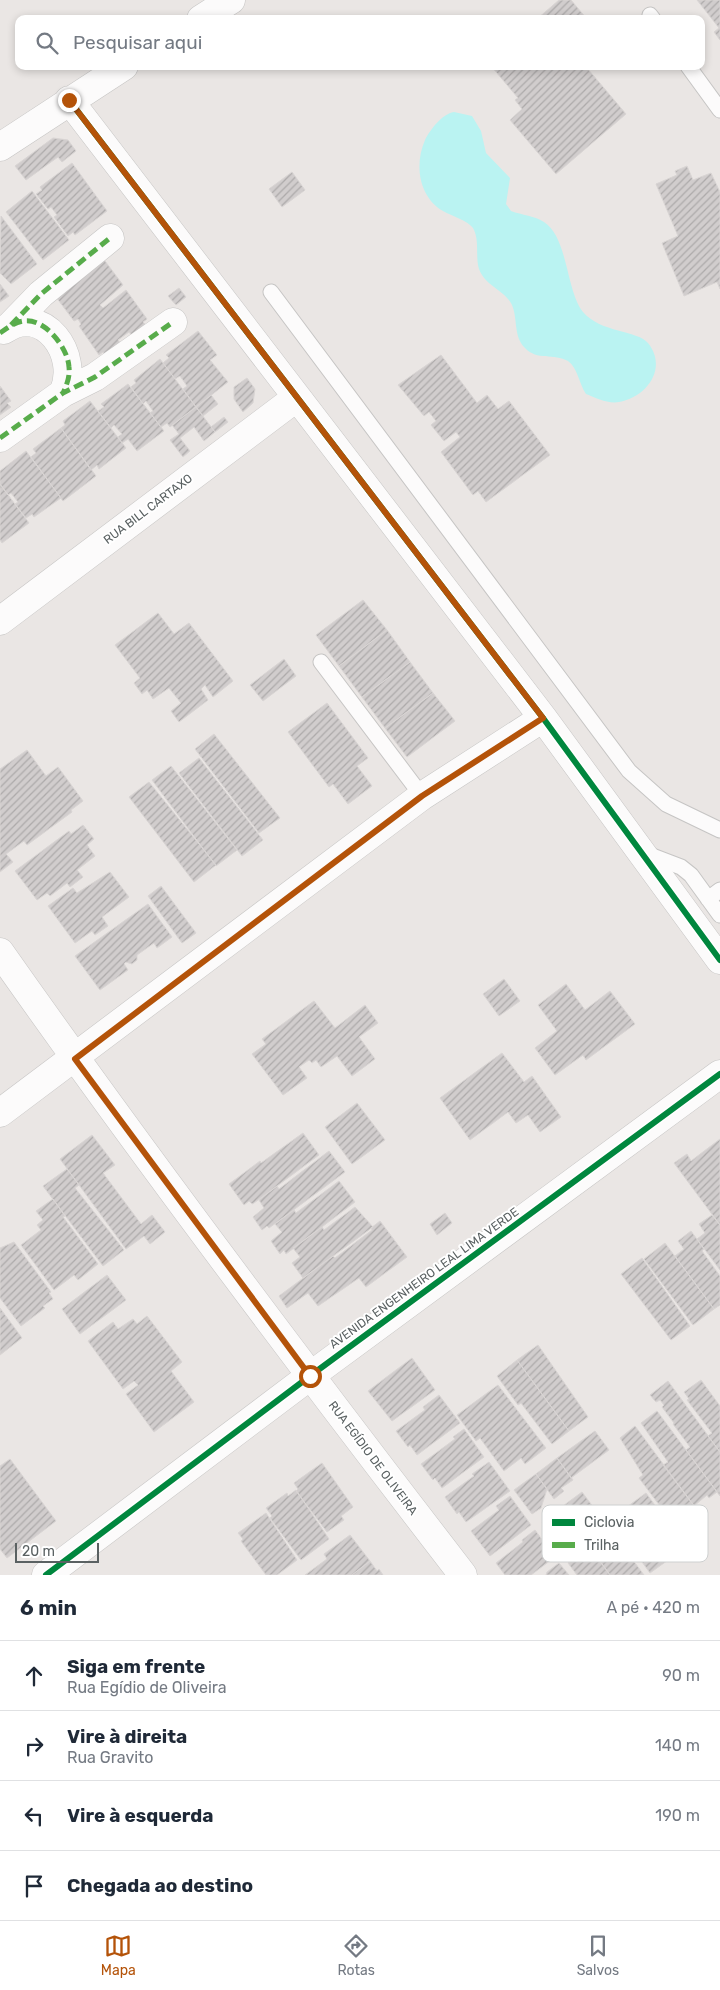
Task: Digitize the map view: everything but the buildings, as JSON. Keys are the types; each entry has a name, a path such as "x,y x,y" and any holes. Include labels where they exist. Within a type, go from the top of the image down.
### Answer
{"street":[{"path":"207,15 231,0"},
{"path":"0,147 69,100 118,70"},
{"path":"69,100 543,718 720,960"},
{"path":"6,329 41,294 110,238"},
{"path":"6,329 25,321 38,324 52,333 64,349 69,366 68,381 63,393"},
{"path":"0,438 63,393 95,377 174,322"},
{"name":"RUA BILL CARTAXO","path":"0,621 296,398"},
{"path":"0,1113 75,1059 422,796 543,718"},
{"name":"RUA EGÍDIO DE OLIVEIRA","path":"0,952 75,1059 310,1376 463,1575"},
{"name":"AVENIDA ENGENHEIRO LEAL LIMA VERDE","path":"46,1575 310,1376 720,1074"}],"lane":[{"path":"691,70 720,110"},
{"path":"271,292 629,771 666,804 720,830"},
{"path":"322,662 422,796"},
{"path":"643,853 681,867 691,875 714,894 720,915"}],"water":[{"path":"454,112 472,116 481,131 486,153 510,178 506,204 511,211 540,220 552,229 558,239 577,303 583,312 599,324 636,336 648,343 654,353 655,371 652,380 638,394 619,402 611,402 586,394 574,368 568,361 557,357 540,356 530,352 521,343 517,333 512,305 505,295 486,280 479,269 476,238 473,228 435,205 429,198 421,180 420,160 425,140 433,127 441,119"}],"marked path":[{"path":"11,325 41,294 110,238"},
{"path":"0,333 8,327 24,321 32,321 47,329 60,343 68,359 69,374 63,393"},
{"path":"0,438 63,393 95,377 173,322"}],"cycle path":[{"path":"69,100 543,718 720,960"},
{"path":"46,1575 310,1376 720,1074"}],"route":[{"path":"69,100 543,718 422,796 75,1059 310,1376"}]}
